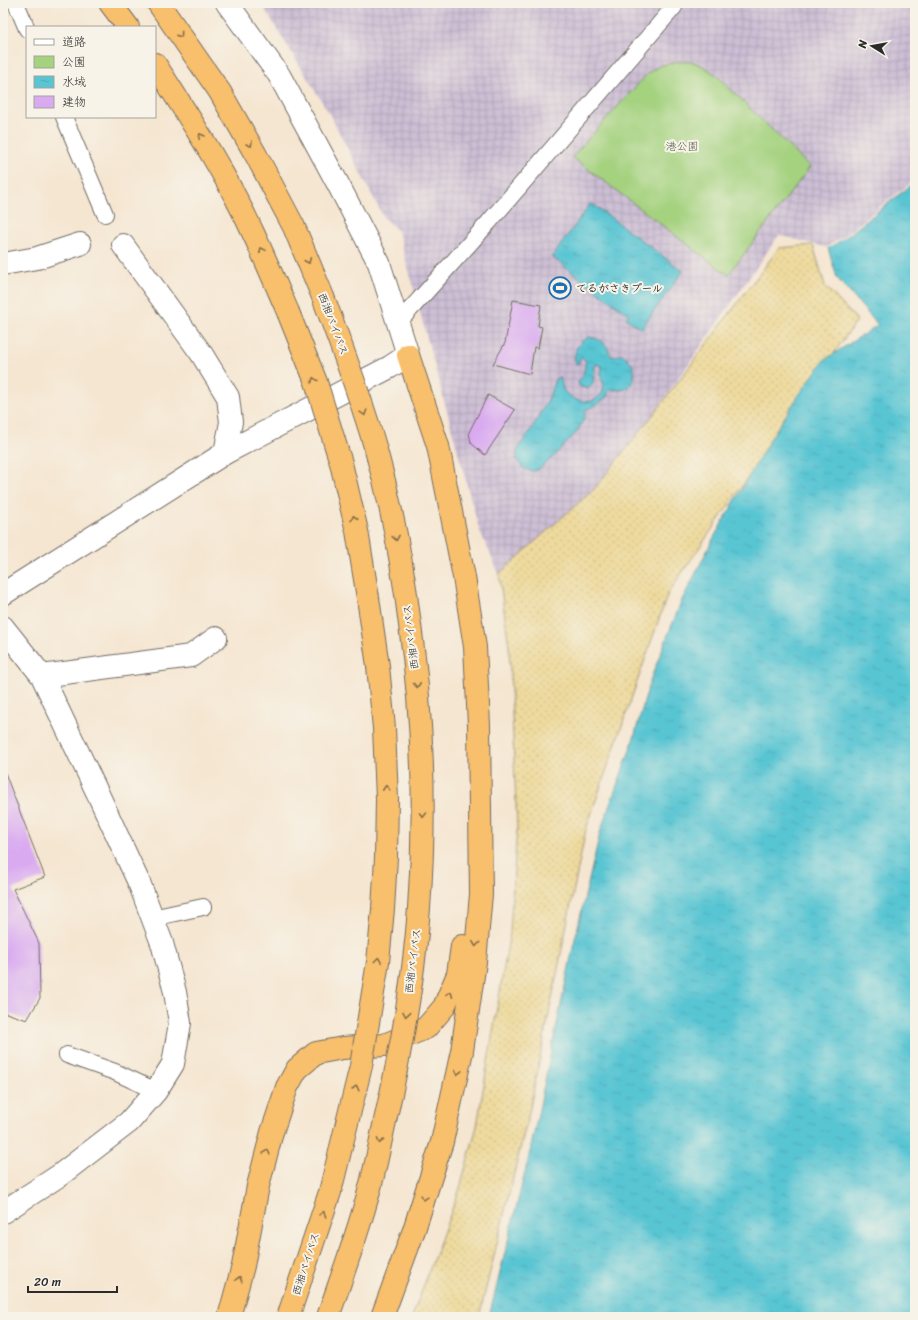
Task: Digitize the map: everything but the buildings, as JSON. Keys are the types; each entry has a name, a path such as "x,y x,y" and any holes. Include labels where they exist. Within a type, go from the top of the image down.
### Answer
{"highway":[{"path":"110,3 127,26"},
{"name":"西湘バイパス","path":"158,3 220,92 256,155 294,227 326,304 350,368 377,452 394,523 406,590 415,660 423,796 419,910 413,966 397,1069 366,1201 328,1317"},
{"name":"西湘バイパス","path":"156,66 188,114 224,176 258,243 316,382 341,463 357,531 378,666 384,728 387,799 386,857 378,962 361,1066 332,1185 288,1317"},
{"path":"382,1317 414,1230 442,1142 462,1051 475,962 481,894 479,725 475,655 465,585 438,446 408,355"},
{"path":"228,1317 243,1266 258,1186 272,1132 287,1087 297,1069 316,1053 343,1048 384,1045 419,1031 426,1028 444,1007 458,974 480,821"}],"street":[{"path":"3,594 225,453 390,367 408,355 378,263 338,184 279,75 227,3"},
{"path":"3,264 37,258 80,244"},
{"path":"123,245 201,353 228,397 231,422 225,453"},
{"path":"3,627 42,676 140,885 162,943 175,992 180,1023 174,1064 156,1091 129,1122 60,1175 3,1212"},
{"path":"42,676 191,656 216,638"}],"lane":[{"path":"16,3 26,27"},
{"path":"398,323 489,222 669,13 674,7 670,3"},
{"path":"64,118 105,214"},
{"path":"152,918 203,907"},
{"path":"67,1055 115,1072 156,1091"}],"shaded area":[{"path":"261,3 915,3 915,182 866,221 828,248 779,235 653,415 595,488 499,574 479,529 398,231 384,218 329,113"}],"sand":[{"path":"813,245 825,286 857,320 668,593 586,829 530,1108 479,1317 412,1317 460,1188 477,1126 510,932 517,827 509,646 499,574 595,488 653,415 779,248"}],"green space":[{"name":"港公園","path":"676,62 698,64 716,75 810,167 728,275 572,157 648,73 659,66"}],"water":[{"path":"915,182 915,1317 489,1317 530,1152 574,943 601,829 632,744 651,678 681,602 713,539 772,436 824,360 878,325 837,278 828,248 862,225"},
{"path":"591,203 683,271 641,329 626,318 629,315 552,257"},
{"path":"589,337 604,343 612,357 622,354 628,359 634,369 634,380 628,388 621,390 609,390 607,397 593,407 585,410 585,417 576,433 553,457 535,471 527,470 523,468 517,460 517,453 519,447 531,430 549,398 555,379 560,377 562,388 568,395 585,402 600,396 604,389 601,376 602,366 595,364 593,382 591,386 588,389 579,386 578,381 583,376 586,361 582,358 579,360 579,363 576,364 575,352 579,345"}],"pier":[{"path":"915,180 915,182 844,238 828,248 826,247 843,237"}],"place":[{"name":"てるがさきプール","path":"560,288"}]}
